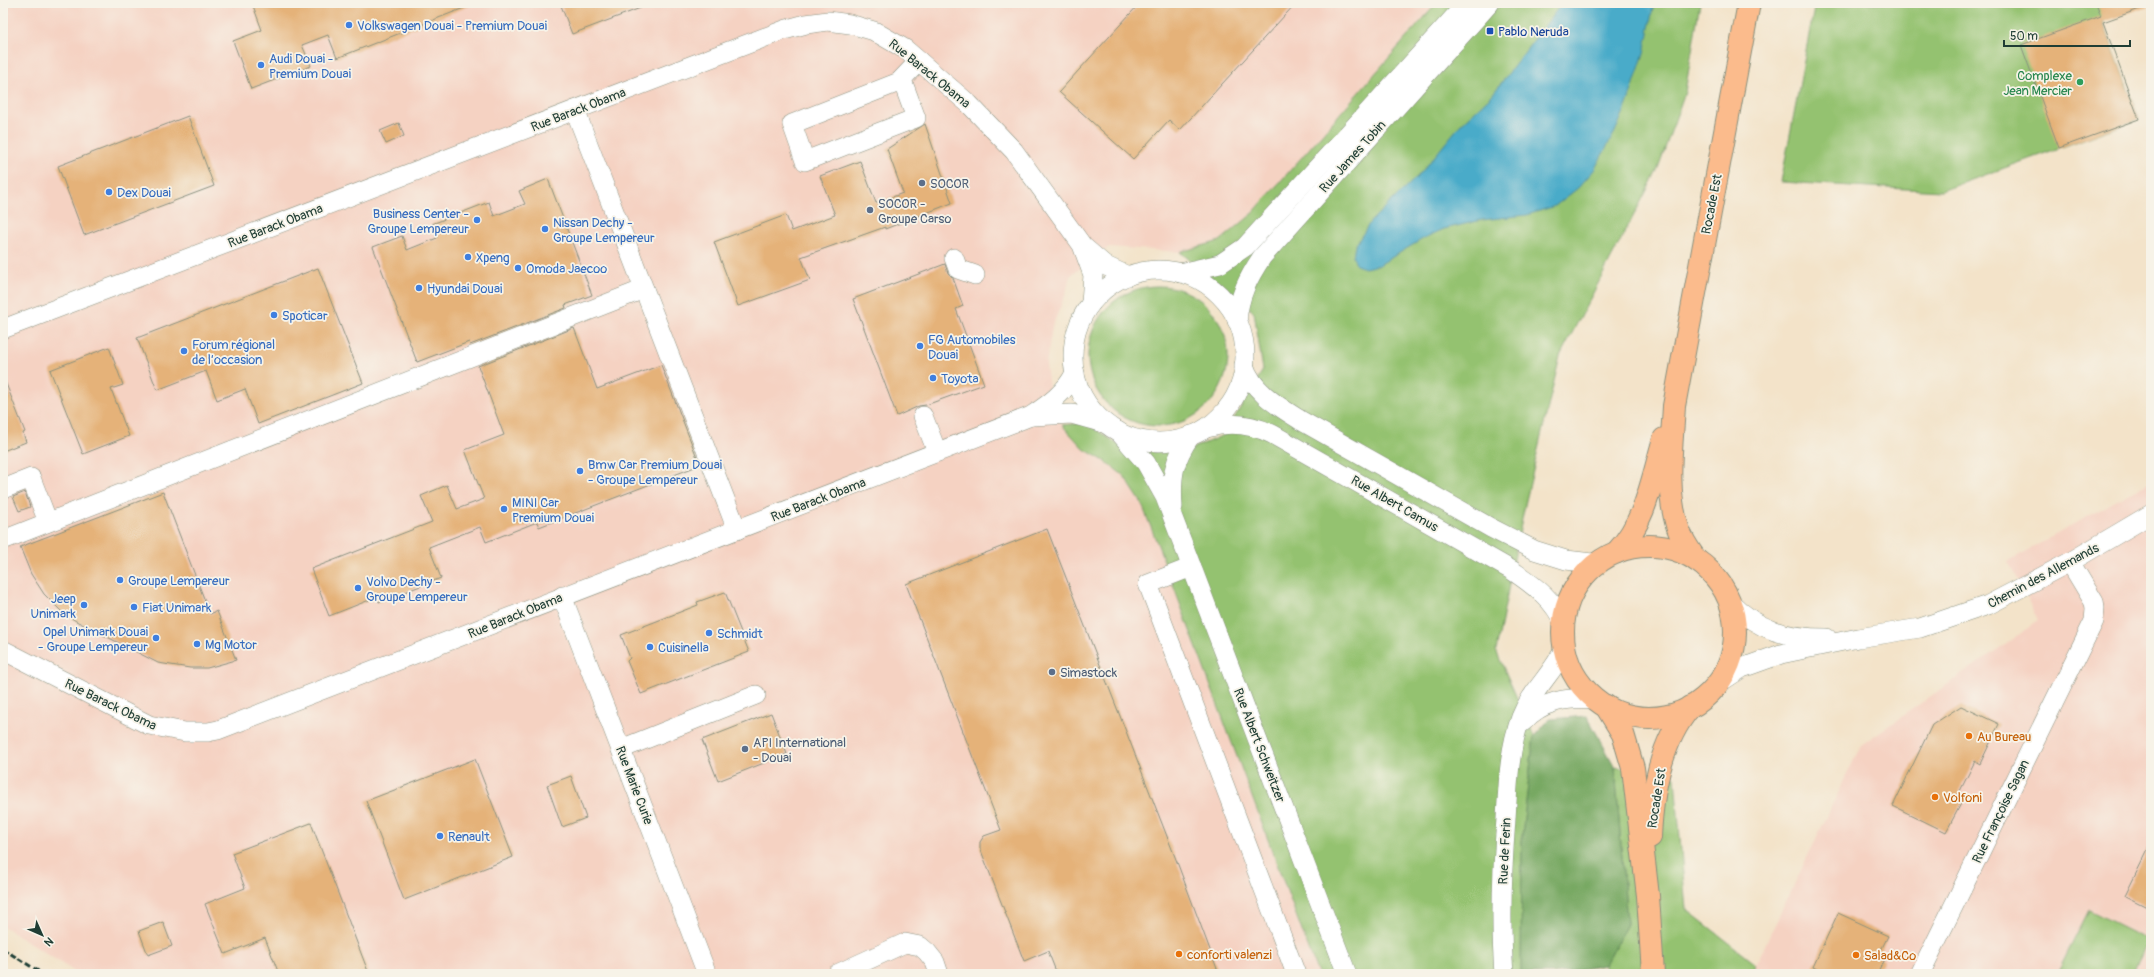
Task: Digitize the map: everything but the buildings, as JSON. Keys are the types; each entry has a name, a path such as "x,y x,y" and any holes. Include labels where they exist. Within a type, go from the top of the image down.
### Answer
{"main road":[{"name":"Rocade Est","path":"1653,974 1648,896 1631,759 1623,734 1601,702 1576,676 1565,647 1564,624 1568,606 1575,588 1587,573 1609,556 1634,531 1641,517 1674,406 1749,3"},
{"name":"Rocade Est","path":"1674,406 1671,466 1674,513 1678,528 1685,544 1696,560"},
{"path":"1601,702 1626,714 1648,717 1670,715 1690,707 1707,695 1716,685 1728,665 1734,642 1735,626 1730,602 1717,578 1696,560 1671,549 1653,546 1635,547 1609,556"},
{"name":"Rocade Est","path":"1648,896 1652,818 1663,758 1673,730 1690,707"}],"street":[{"name":"Rue James Tobin","path":"1180,273 1220,264 1245,247 1467,3"},
{"name":"Rue James Tobin","path":"1237,321 1243,290 1262,257 1490,3"},
{"name":"Rue Barack Obama","path":"3,329 789,28 816,22 838,22 874,31 894,41 919,61 973,108 1006,141 1029,169 1082,245 1106,266 1128,276"},
{"path":"902,80 916,118 805,161 792,124 902,80 919,61"},
{"path":"575,110 737,530"},
{"name":"Rue Barack Obama","path":"1082,245 1093,275 1091,303"},
{"path":"954,258 958,269 975,275"},
{"path":"1091,303 1105,289 1128,276 1154,271 1180,273 1199,281 1216,293 1230,309 1237,321 1243,339 1244,365 1240,384 1231,402 1219,417 1197,432"},
{"path":"3,540 644,289"},
{"name":"Rue Albert Schweitzer","path":"1091,303 1076,333 1073,353 1075,372 1081,392 1088,404 1146,463 1165,497 1347,974"},
{"name":"Rue Albert Camus","path":"1244,365 1250,379 1259,390 1276,404 1300,420 1491,528 1551,556 1576,562 1609,556"},
{"name":"Rue Barack Obama","path":"3,650 149,725 185,732 208,732 317,692 562,596 1031,416 1058,396 1067,387 1075,372"},
{"name":"Rue Barack Obama","path":"1031,416 1072,414 1113,428"},
{"path":"923,416 937,452"},
{"name":"Rue Albert Camus","path":"1113,428 1131,437 1151,441 1171,441 1224,424 1239,424 1256,427 1272,434 1513,571 1548,598 1559,612 1564,624"},
{"name":"Rue Albert Schweitzer","path":"1173,516 1172,481 1174,466 1179,453 1197,432"},
{"path":"3,489 31,478 48,522"},
{"name":"Chemin des Allemands","path":"1716,685 1742,668 1760,660 1781,654 1858,638 1920,628 1956,618 2009,596 2151,514"},
{"name":"Rue Françoise Sagan","path":"1920,974 2094,621 2094,602 2070,562"},
{"path":"1192,567 1148,584 1296,974"},
{"name":"Rue Marie Curie","path":"562,596 707,974"},
{"name":"Chemin des Allemands","path":"1730,602 1754,623 1783,633 1817,638 1858,638"},
{"name":"Rue de Ferin","path":"1504,974 1501,924 1503,866 1510,764 1517,729 1526,705 1556,666 1565,647"},
{"path":"621,749 756,696"},
{"name":"Rue de Ferin","path":"1517,729 1530,714 1545,704 1566,699 1601,702"},
{"path":"837,974 905,943 920,946 927,952 935,962 939,974"}],"shaded area":[{"path":"3,3 1437,3 1251,215 1220,241 1180,252 1109,247 1070,276 1066,293 1052,327 1046,365 1049,388 1062,425 1084,449 1106,462 1124,476 1141,502 1318,974 78,974 3,926"},
{"path":"2151,481 2151,974 1753,974 1756,964 1861,745 2038,621 2009,561"}],"green space":[{"path":"1437,3 1700,3 1685,92 1657,171 1560,356 1524,509 1496,651 1534,736 1522,835 1521,974 1318,974 1141,502 1124,476 1106,462 1084,449 1062,425 1086,423 1131,453 1191,449 1224,435 1263,370 1254,312 1180,252 1220,241 1251,215"},
{"path":"1815,3 2135,3 2103,22 2139,119 1941,191 1781,182"},
{"path":"1158,286 1178,289 1185,292 1197,298 1212,312 1225,336 1228,356 1225,376 1222,383 1216,395 1202,410 1178,423 1158,426 1138,423 1131,420 1119,414 1104,400 1091,376 1088,356 1091,336 1094,329 1100,317 1114,302 1138,289"},
{"path":"1587,716 1615,767 1627,924 1605,965 1554,974 1521,974 1522,835 1534,736 1550,719"},
{"path":"1615,767 1675,778 1686,909 1756,964 1753,974 1606,974 1605,965 1627,924"},
{"path":"2089,910 2149,940 2132,974 2057,974"}],"water":[{"path":"1562,3 1654,3 1644,53 1627,105 1615,132 1594,170 1578,188 1555,206 1527,215 1482,220 1444,229 1426,237 1379,265 1365,268 1356,265 1353,256 1355,246 1371,221 1420,174 1461,124 1492,95"}],"railway":[{"path":"3,949 43,974"}],"place":[{"name":"Volkswagen Douai - Premium Douai","path":"349,25"},
{"name":"Pablo Neruda","path":"1490,31"},
{"name":"Audi Douai - Premium Douai","path":"261,65"},
{"name":"Complexe Jean Mercier","path":"2080,82"},
{"name":"SOCOR","path":"922,183"},
{"name":"Dex Douai","path":"109,192"},
{"name":"SOCOR - Groupe Carso","path":"870,210"},
{"name":"Business Center - Groupe Lempereur","path":"477,220"},
{"name":"Nissan Dechy - Groupe Lempereur","path":"545,229"},
{"name":"Xpeng","path":"468,257"},
{"name":"Omoda Jaecoo","path":"518,268"},
{"name":"Hyundai Douai","path":"419,288"},
{"name":"Spoticar","path":"274,315"},
{"name":"FG Automobiles Douai","path":"920,346"},
{"name":"Forum régional de l’occasion","path":"184,351"},
{"name":"Toyota","path":"933,378"},
{"name":"Bmw Car Premium Douai - Groupe Lempereur","path":"580,471"},
{"name":"MINI Car Premium Douai","path":"504,509"},
{"name":"Groupe Lempereur","path":"120,580"},
{"name":"Volvo Dechy - Groupe Lempereur","path":"358,588"},
{"name":"Jeep Unimark","path":"84,605"},
{"name":"Fiat Unimark","path":"134,607"},
{"name":"Schmidt","path":"709,633"},
{"name":"Opel Unimark Douai - Groupe Lempereur","path":"156,638"},
{"name":"Mg Motor","path":"197,644"},
{"name":"Cuisinella","path":"650,647"},
{"name":"Simastock","path":"1052,672"},
{"name":"Au Bureau","path":"1969,736"},
{"name":"API International - Douai","path":"745,749"},
{"name":"Volfoni","path":"1935,797"},
{"name":"Renault","path":"440,836"},
{"name":"conforti valenzi","path":"1179,954"},
{"name":"Salad&Co","path":"1856,955"}]}
